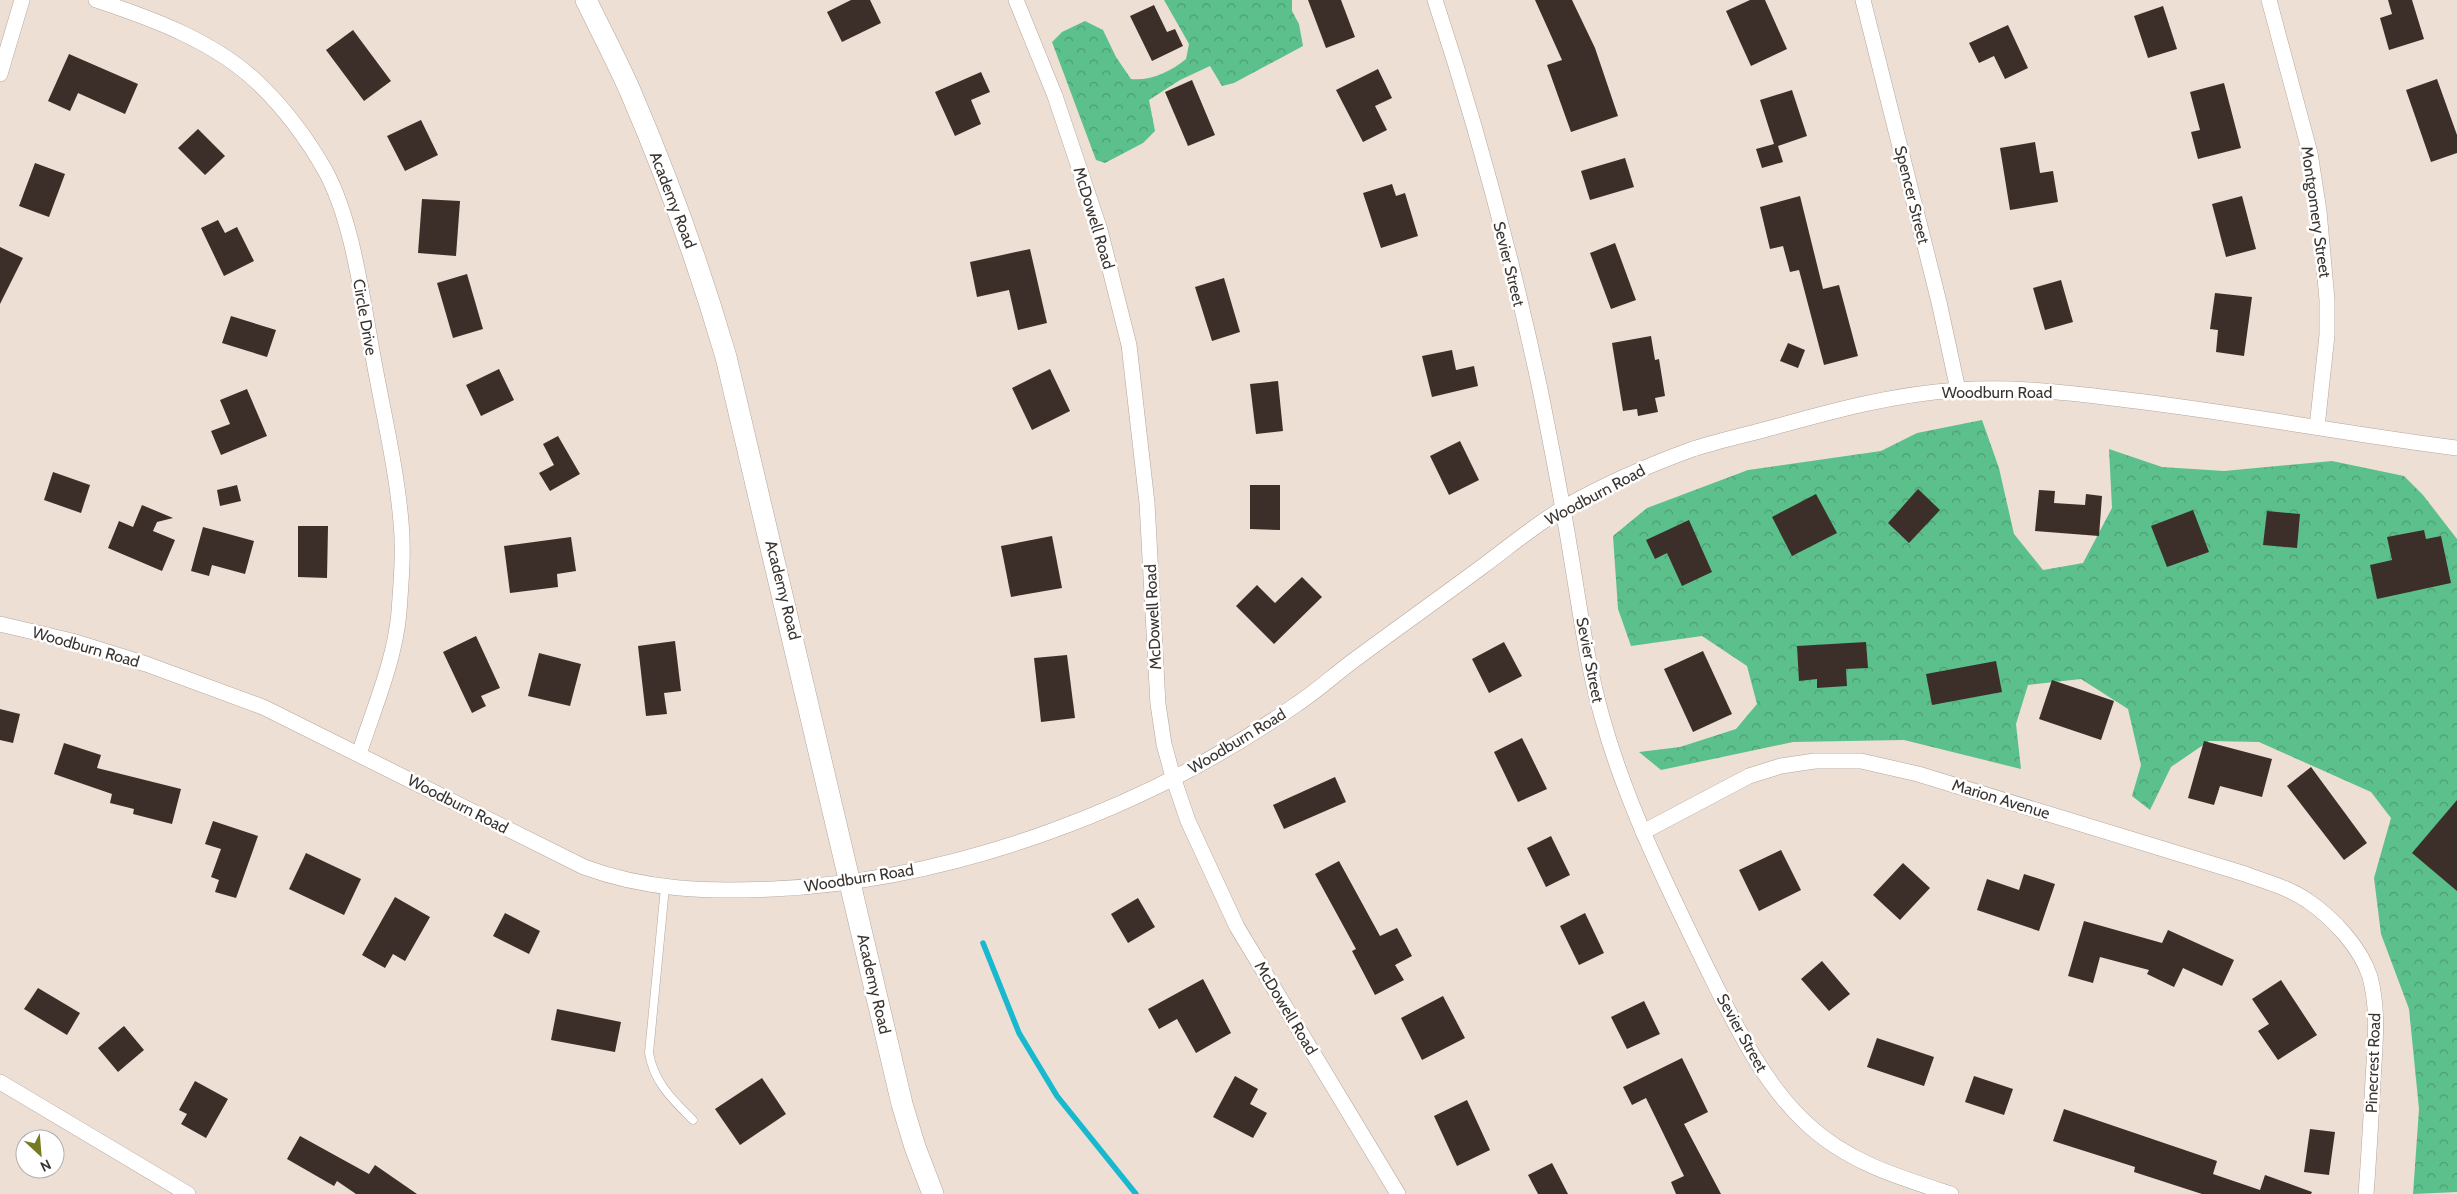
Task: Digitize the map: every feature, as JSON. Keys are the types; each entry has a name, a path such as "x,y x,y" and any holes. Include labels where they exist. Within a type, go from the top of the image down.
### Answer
{"main road":[{"name":"Academy Road","path":"586,0 631,92 688,238 721,340 797,650 902,1104 915,1147 933,1194"}],"street":[{"path":"0,74 22,0"},
{"name":"Circle Drive","path":"96,0 144,16 186,34 217,52 257,83 299,130 326,172 333,189 354,255 401,522 400,595 396,637 359,754"},
{"name":"McDowell Road","path":"1016,0 1055,96 1100,230 1129,345 1147,503 1158,704 1164,744 1188,821 1237,927 1398,1194"},
{"name":"Sevier Street","path":"1434,0 1483,156 1539,385 1564,508 1593,683 1622,781 1661,876 1720,993 1767,1078 1786,1102 1811,1128 1843,1152 1890,1174 1951,1194"},
{"name":"Spencer Street","path":"1863,0 1940,302 1958,390"},
{"name":"Montgomery Street","path":"2269,0 2310,153 2319,211 2327,300 2327,335 2317,427"},
{"name":"Woodburn Road","path":"0,624 72,641 155,667 263,707 584,867 617,879 665,887 746,890 850,883 930,867 1056,829 1174,777 1240,742 1296,705 1564,508 1641,469 1696,448 1820,414 1871,402 1958,390 2062,392 2167,404 2457,448"},
{"name":"Marion Avenue","path":"1643,832 1749,776 1781,766 1814,761 1861,761 1918,774 2245,874 2294,892 2307,900 2320,909 2348,939"},
{"name":"Pinecrest Road","path":"2348,939 2367,970 2375,1004 2376,1033 2366,1194"},
{"path":"0,1082 188,1194"}],"lane":[{"path":"665,887 649,1053 652,1070 668,1095 693,1120"}],"green space":[{"path":"1164,0 1292,0 1292,11 1299,24 1303,46 1234,83 1222,86 1210,66 1180,80 1149,100 1155,131 1143,143 1105,163 1096,160 1052,42 1062,32 1085,21 1103,30 1116,57 1131,79 1146,79 1160,75 1186,59 1189,44"},
{"path":"1982,420 1999,468 2014,534 2043,570 2083,563 2112,508 2109,449 2162,467 2224,471 2332,461 2404,476 2423,495 2457,539 2457,1192 2413,1194 2419,1109 2409,1009 2381,934 2374,878 2391,818 2371,792 2259,742 2209,741 2171,767 2150,810 2132,796 2141,765 2128,709 2081,679 2028,685 2016,724 2021,769 1904,740 1793,742 1661,770 1639,752 1680,747 1736,729 1757,704 1747,666 1702,636 1631,646 1618,609 1613,536 1647,508 1748,470 1881,451 1917,433"}],"building":[{"path":"851,0 870,0 881,23 842,42 827,12"},
{"path":"1308,0 1341,0 1355,37 1326,48"},
{"path":"1535,0 1572,0 1595,48 1618,116 1571,132 1547,65 1562,60"},
{"path":"1750,0 1765,0 1787,49 1751,66 1726,11"},
{"path":"2388,0 2412,0 2424,39 2389,50 2380,18 2392,14"},
{"path":"1154,5 1167,32 1175,29 1183,46 1152,61 1130,16"},
{"path":"2163,6 2177,49 2148,58 2134,16"},
{"path":"2008,25 2028,68 2005,79 1994,56 1979,63 1969,43"},
{"path":"353,30 391,81 364,101 326,50"},
{"path":"69,54 138,84 125,114 78,93 70,111 48,101"},
{"path":"1378,69 1392,98 1375,106 1387,130 1363,142 1336,90"},
{"path":"981,72 990,92 971,100 981,124 955,136 935,92"},
{"path":"2437,79 2457,135 2457,153 2431,162 2406,90"},
{"path":"1192,80 1215,135 1188,146 1165,92"},
{"path":"2224,83 2241,148 2198,159 2191,132 2200,130 2190,92"},
{"path":"1792,90 1807,136 1778,146 1783,162 1762,168 1756,149 1774,144 1760,100"},
{"path":"421,120 438,155 405,171 387,136"},
{"path":"198,129 225,156 205,175 178,148"},
{"path":"2035,142 2040,173 2053,171 2058,202 2010,210 2000,148"},
{"path":"1625,158 1634,187 1590,200 1581,171"},
{"path":"35,163 65,174 49,217 19,206"},
{"path":"1392,184 1396,196 1405,193 1418,236 1381,248 1363,193"},
{"path":"1800,196 1823,289 1839,285 1858,356 1824,365 1799,270 1790,272 1783,246 1770,249 1760,207"},
{"path":"2242,196 2256,249 2226,257 2212,204"},
{"path":"422,199 460,201 456,256 418,253"},
{"path":"218,220 225,233 237,227 254,261 224,276 201,228"},
{"path":"1615,243 1636,300 1611,309 1590,253"},
{"path":"0,247 23,258 0,304"},
{"path":"1030,249 1047,323 1018,330 1009,290 977,297 970,262"},
{"path":"467,274 483,329 453,338 437,283"},
{"path":"1224,278 1240,332 1212,341 1195,287"},
{"path":"2061,280 2073,322 2045,330 2033,288"},
{"path":"2215,293 2252,297 2244,356 2216,352 2218,330 2210,329"},
{"path":"231,316 276,330 267,357 222,343"},
{"path":"1651,336 1655,360 1659,359 1665,396 1655,398 1658,412 1638,416 1637,409 1623,411 1612,343"},
{"path":"1788,343 1805,350 1798,368 1780,361"},
{"path":"1452,350 1456,370 1474,366 1478,386 1432,397 1422,356"},
{"path":"499,369 514,400 481,416 466,385"},
{"path":"1050,369 1070,411 1032,430 1012,388"},
{"path":"1278,381 1283,431 1256,434 1250,384"},
{"path":"247,389 267,436 221,455 211,431 230,424 220,400"},
{"path":"558,436 580,474 550,491 539,473 554,465 543,444"},
{"path":"1460,441 1479,480 1449,495 1430,456"},
{"path":"53,472 90,485 81,513 44,500"},
{"path":"237,485 241,501 220,506 217,490"},
{"path":"1250,485 1280,485 1280,530 1250,529"},
{"path":"1918,489 1940,510 1909,543 1888,523"},
{"path":"2039,490 2055,491 2054,503 2085,505 2086,494 2102,496 2099,536 2035,531"},
{"path":"1816,494 1837,533 1792,556 1772,517"},
{"path":"142,505 173,518 157,522 153,531 175,540 162,571 108,548 119,521 133,527"},
{"path":"2193,510 2209,552 2167,567 2151,526"},
{"path":"2267,511 2300,514 2297,548 2263,545"},
{"path":"1689,520 1712,572 1682,586 1667,553 1655,559 1646,540"},
{"path":"298,526 328,526 327,578 298,577"},
{"path":"203,527 254,541 245,574 212,565 209,576 191,571"},
{"path":"2424,530 2426,539 2441,536 2451,583 2377,599 2370,565 2392,560 2387,537"},
{"path":"1052,536 1062,588 1011,597 1001,546"},
{"path":"571,537 576,571 557,574 558,587 510,593 504,546"},
{"path":"1302,577 1322,597 1274,644 1236,606 1257,585 1275,603"},
{"path":"476,636 500,688 481,696 486,706 472,713 443,652"},
{"path":"675,641 681,691 664,693 667,714 646,716 638,646"},
{"path":"1504,642 1522,676 1489,693 1472,659"},
{"path":"1866,642 1868,668 1846,669 1847,686 1817,688 1817,679 1799,681 1797,646"},
{"path":"1703,651 1732,714 1693,732 1664,669"},
{"path":"539,653 581,664 570,706 528,696"},
{"path":"1067,655 1075,718 1041,722 1034,658"},
{"path":"1996,661 2002,692 1932,705 1926,674"},
{"path":"2052,680 2114,701 2101,740 2039,719"},
{"path":"0,709 20,714 13,743 0,740"},
{"path":"1522,738 1547,789 1518,802 1494,752"},
{"path":"2204,741 2272,759 2262,797 2220,786 2214,805 2188,798"},
{"path":"64,743 101,755 97,768 181,789 172,824 133,814 134,809 110,803 112,794 54,774"},
{"path":"2311,767 2367,843 2344,860 2287,786"},
{"path":"1335,777 1346,802 1284,829 1273,805"},
{"path":"2457,800 2457,891 2412,853"},
{"path":"213,821 258,836 236,898 215,892 219,880 211,877 221,849 205,844"},
{"path":"1551,836 1570,875 1546,887 1527,848"},
{"path":"1781,850 1801,890 1759,911 1739,870"},
{"path":"306,853 361,879 344,915 289,889"},
{"path":"1339,861 1380,936 1397,928 1412,956 1395,965 1404,980 1375,995 1352,951 1356,949 1315,874"},
{"path":"1903,863 1930,888 1900,920 1873,895"},
{"path":"2024,874 2055,884 2039,931 1977,910 1987,879 2019,890"},
{"path":"395,897 430,917 405,961 393,954 385,968 362,955"},
{"path":"1138,898 1155,927 1128,943 1111,914"},
{"path":"505,913 540,931 529,954 493,936"},
{"path":"1585,913 1604,953 1579,965 1560,926"},
{"path":"2084,921 2162,943 2168,930 2234,960 2222,986 2183,968 2174,987 2147,974 2149,970 2100,957 2093,983 2068,976"},
{"path":"1822,961 1850,994 1829,1011 1801,979"},
{"path":"1203,979 1231,1033 1196,1053 1177,1019 1159,1029 1148,1009"},
{"path":"2281,980 2317,1035 2278,1060 2258,1031 2269,1024 2252,999"},
{"path":"38,988 80,1013 67,1035 24,1009"},
{"path":"1443,996 1465,1038 1422,1060 1401,1018"},
{"path":"1644,1001 1660,1034 1627,1049 1611,1017"},
{"path":"557,1009 621,1022 615,1052 551,1040"},
{"path":"124,1026 144,1050 118,1072 98,1048"},
{"path":"1877,1038 1934,1057 1924,1086 1867,1067"},
{"path":"1682,1058 1708,1112 1684,1124 1721,1194 1676,1194 1671,1182 1684,1176 1646,1098 1632,1105 1623,1087"},
{"path":"1235,1076 1258,1089 1250,1104 1267,1113 1253,1138 1213,1117"},
{"path":"1974,1076 2013,1089 2004,1115 1965,1102"},
{"path":"762,1078 786,1114 740,1145 715,1109"},
{"path":"195,1081 228,1099 206,1138 181,1124 187,1114 179,1110"},
{"path":"1467,1100 1490,1150 1457,1166 1434,1116"},
{"path":"2064,1109 2217,1161 2213,1174 2260,1190 2265,1175 2312,1192 2311,1194 2202,1194 2134,1172 2135,1167 2053,1141"},
{"path":"2310,1129 2335,1132 2329,1175 2304,1172"},
{"path":"300,1136 369,1174 375,1165 417,1194 356,1194 337,1181 334,1186 287,1159"},
{"path":"1552,1163 1568,1194 1538,1194 1528,1175"}],"waterway":[{"path":"983,943 1019,1033 1057,1096 1136,1194"}]}
